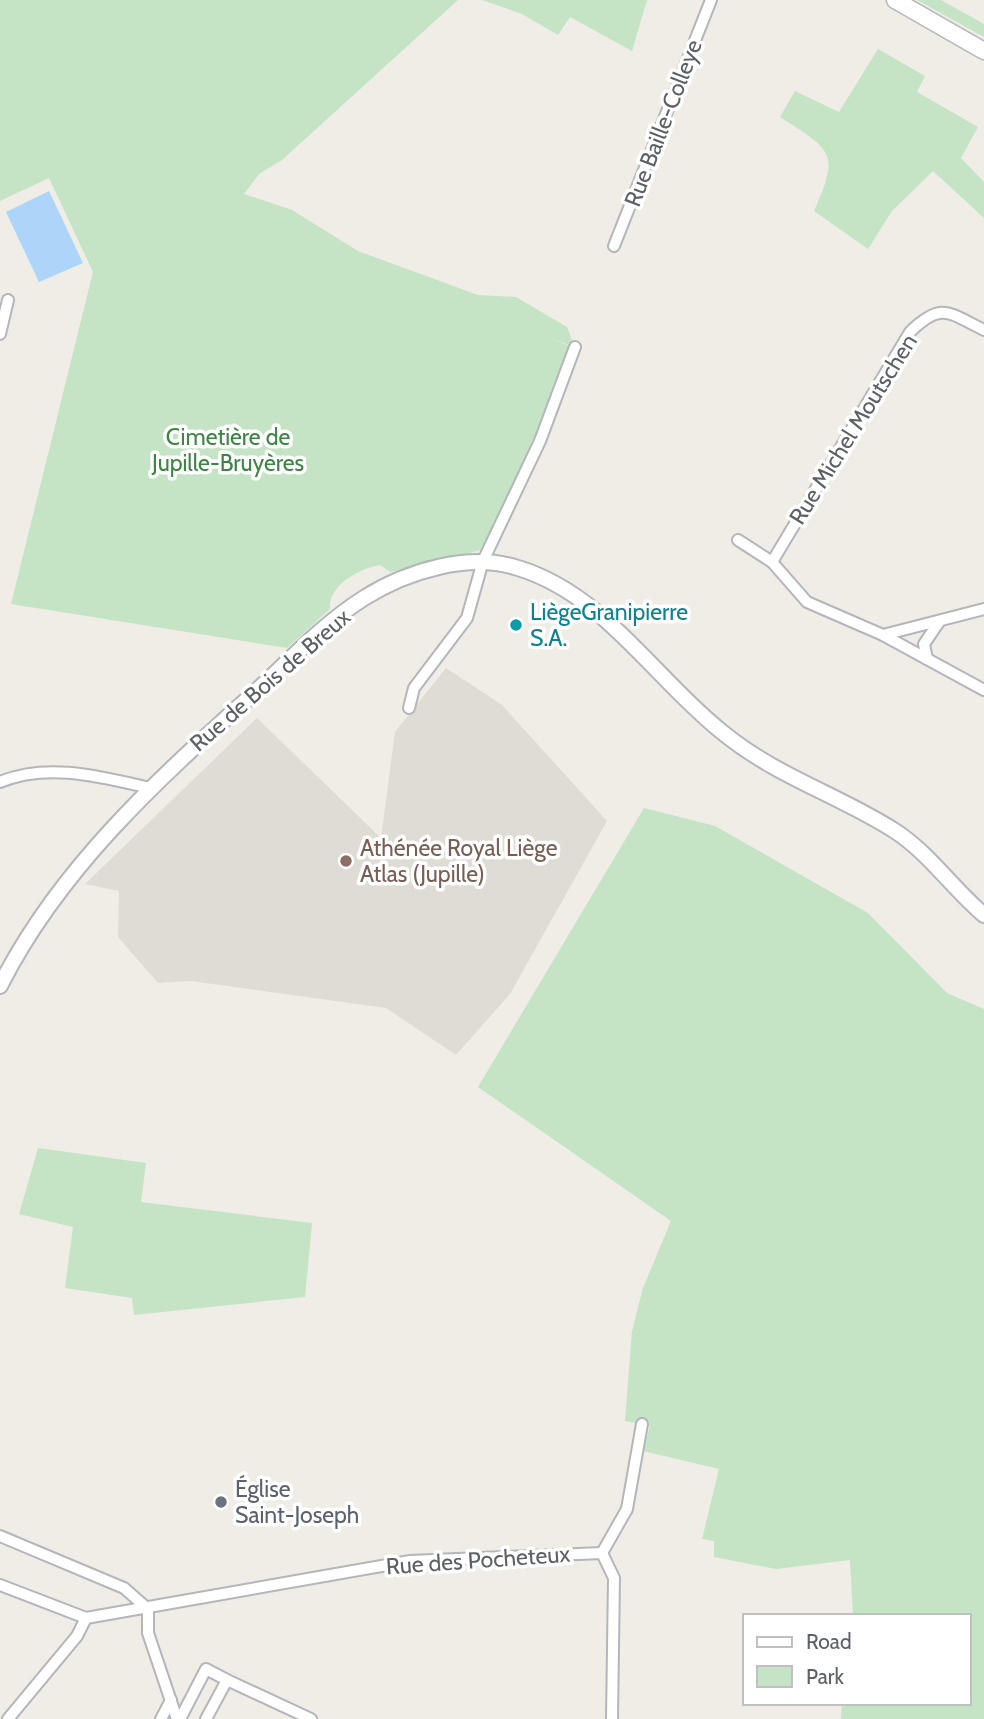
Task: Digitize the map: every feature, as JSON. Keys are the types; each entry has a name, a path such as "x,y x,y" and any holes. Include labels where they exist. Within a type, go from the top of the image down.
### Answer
{"main road":[{"path":"895,0 984,51"}],"street":[{"name":"Rue Baille-Colleye","path":"614,246 710,0"},
{"path":"0,334 8,300"},
{"name":"Rue Michel Moutschen","path":"772,562 910,332 928,315 946,312 984,330"},
{"path":"409,708 414,688 467,618 483,561 540,441 575,347"},
{"path":"738,540 772,562 807,602 883,635 984,690"},
{"name":"Rue de Bois de Breux","path":"0,986 44,915 91,850 150,788 313,638 365,598 415,574 483,561 518,567 568,588 613,626 669,686 722,733 775,771 897,832 984,915"},
{"path":"883,635 984,609"},
{"path":"927,659 924,644 939,622"},
{"path":"0,782 20,774 81,773 150,788"},
{"path":"601,1553 626,1509 642,1424"},
{"path":"0,1536 124,1588 148,1609 148,1633 178,1719"},
{"name":"Rue des Pocheteux","path":"86,1618 410,1561 601,1553 614,1578 612,1719"},
{"path":"0,1585 86,1618 77,1636 8,1719"},
{"path":"178,1719 206,1669 310,1719"},
{"path":"206,1719 227,1680"},
{"path":"161,1719 171,1700"}],"shaded area":[{"name":"Athénée Royal Liège Atlas (Jupille)","path":"446,668 502,705 607,821 510,994 456,1055 386,1008 191,981 158,983 118,937 119,891 85,884 257,718 381,838 395,732"}],"green space":[{"name":"Cimetière de Jupille-Bruyères","path":"0,0 458,0 282,160 259,174 244,194 292,210 358,251 478,295 516,297 567,327 575,347 544,336 570,346 488,545 481,550 390,572 380,565 355,574 334,593 330,609 287,648 11,604 93,272 49,178 0,201"},
{"path":"482,0 647,0 632,51 570,17 558,35 522,14"},
{"path":"917,0 941,0 984,24 984,37"},
{"path":"878,49 925,76 917,92 978,127 961,158 984,182 984,218 933,171 892,211 868,249 814,211 827,176 829,164 826,154 811,137 780,117 795,91 839,112"},
{"path":"644,808 715,826 868,913 947,993 984,1009 984,1719 841,1719 842,1705 970,1705 970,1614 853,1614 850,1560 776,1569 714,1557 714,1541 702,1539 719,1469 643,1451 650,1426 625,1421 632,1331 643,1288 671,1221 478,1087"},
{"path":"38,1148 146,1163 141,1202 312,1223 305,1297 134,1315 132,1298 65,1288 73,1227 19,1214"}],"water":[{"path":"49,191 83,263 39,282 6,212"}],"place":[{"name":"LiègeGranipierre S.A.","path":"516,625"},
{"name":"Athénée Royal Liège Atlas (Jupille)","path":"346,861"},
{"name":"Église Saint-Joseph","path":"221,1502"}]}
